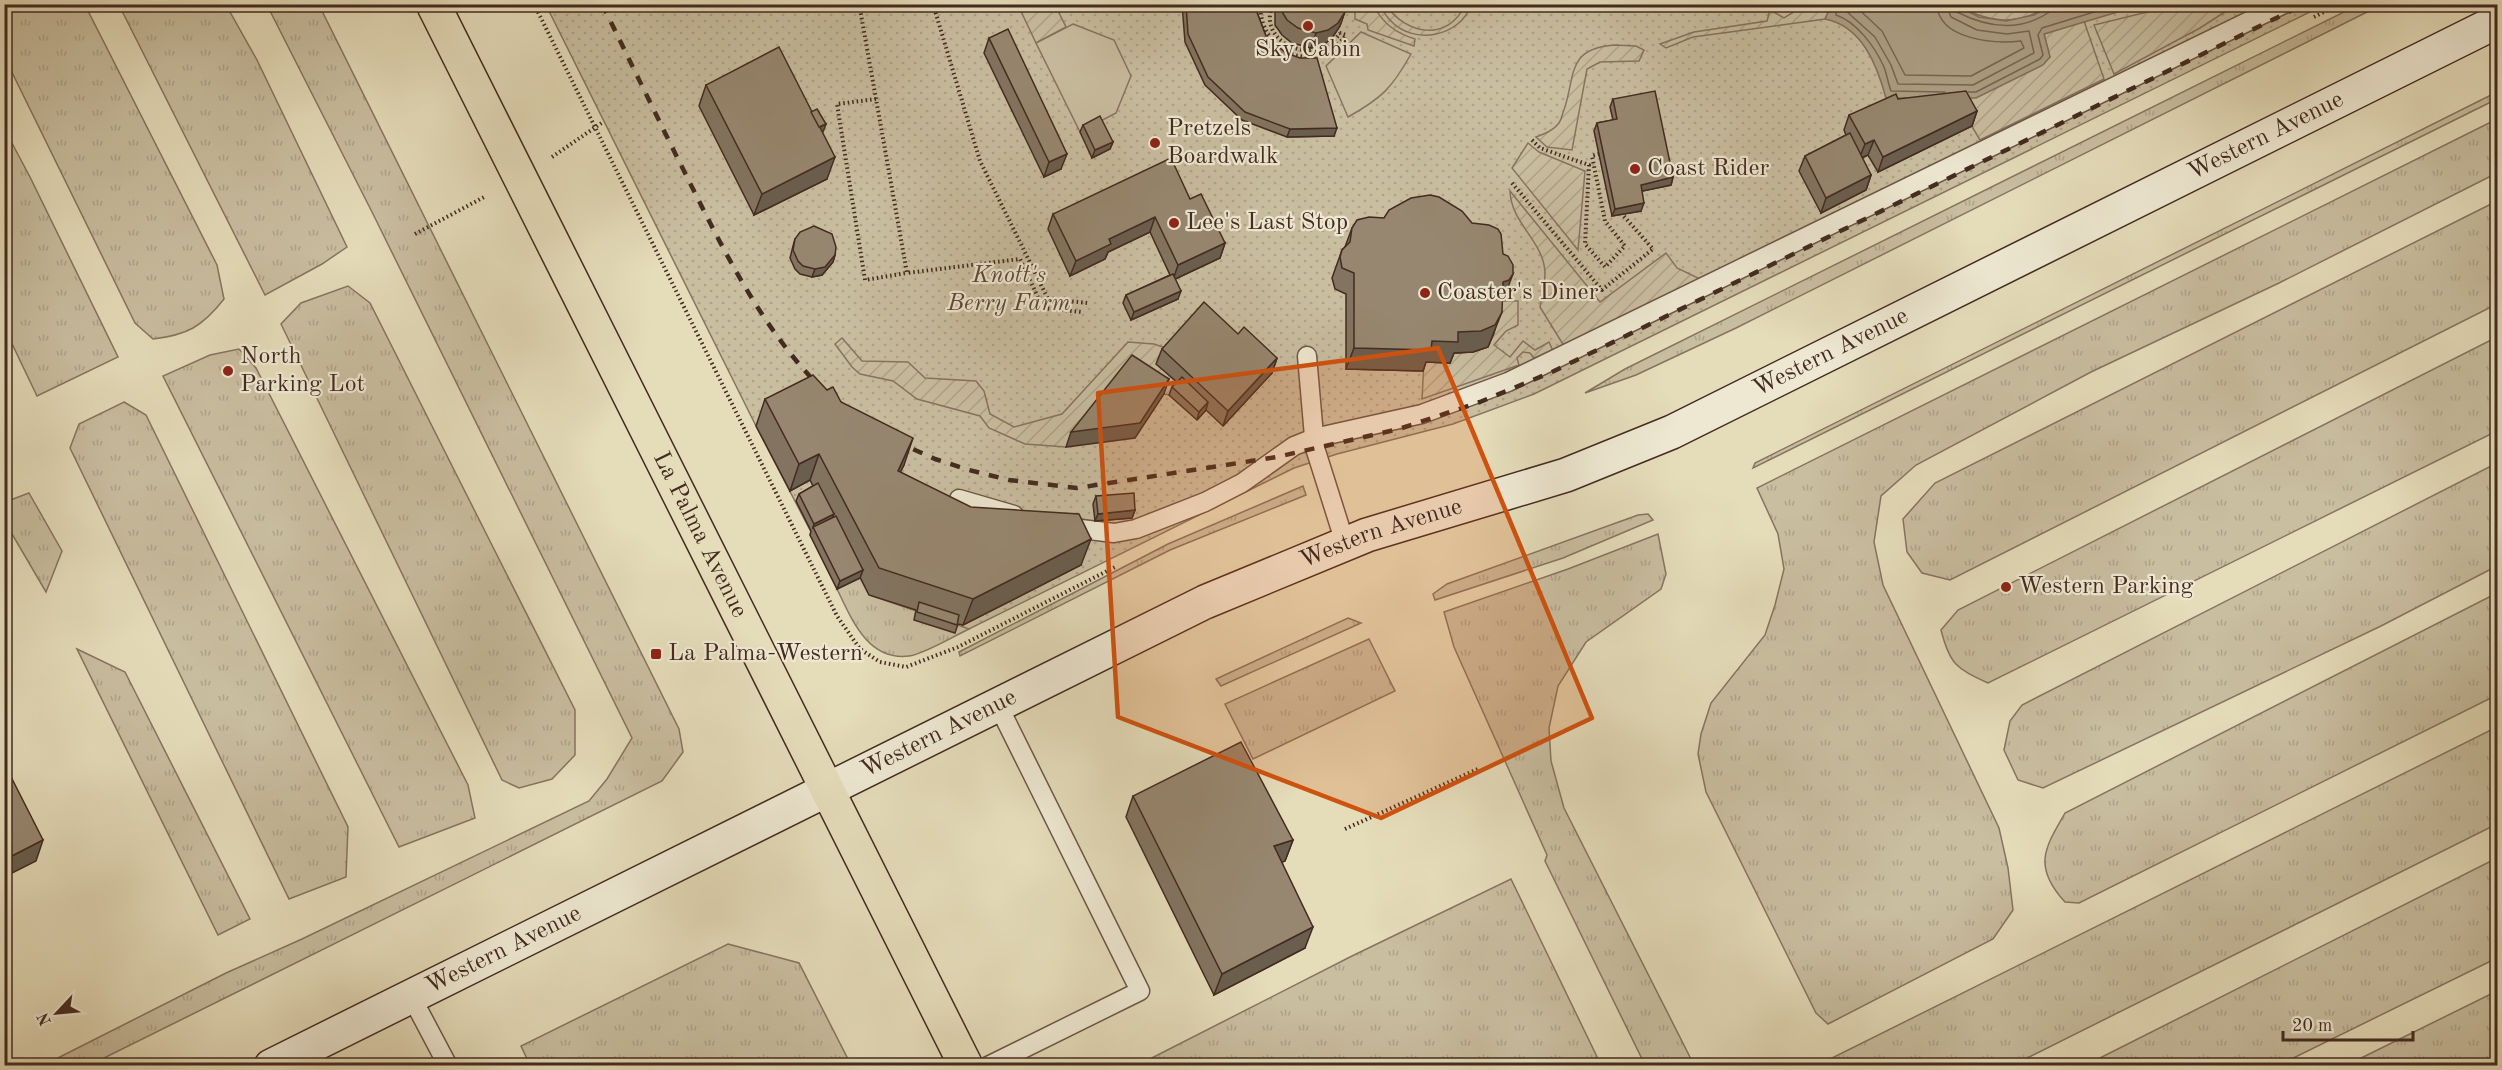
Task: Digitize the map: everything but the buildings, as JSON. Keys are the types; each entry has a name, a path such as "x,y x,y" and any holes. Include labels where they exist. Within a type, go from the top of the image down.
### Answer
{"main road":[{"name":"La Palma Avenue","path":"433,4 966,1065"},
{"name":"Western Avenue","path":"271,1065 828,791 1205,602 1345,543 1566,475 1672,432 2498,21"}],"lane":[{"path":"959,499 1037,522 1114,533 1136,529 1205,502 1242,483 1294,446 1314,438 1422,414 1508,382 2284,4"},
{"path":"1307,356 1314,438 1322,472 1345,543"},
{"path":"988,1065 1140,991 998,705"},
{"path":"411,996 448,1065"}],"path":[{"path":"534,4 837,616 848,633 860,649 880,662 906,667 958,647"},
{"path":"882,4 860,9 907,273"},
{"path":"933,4 980,161 1048,299 1088,303"},
{"path":"1345,4 1346,10 1352,10 1351,4"},
{"path":"1260,6 1271,9 1272,27 1279,38 1296,49 1312,51 1324,48 1335,41 1338,32 1346,35 1340,45 1326,54 1312,57 1287,53 1273,43 1264,28 1260,6"},
{"path":"876,99 837,104 866,280 1020,259 1043,308 1082,312"},
{"path":"415,234 520,178 603,122"},
{"path":"1532,140 1540,148 1589,165 1585,244 1605,267 1625,246 1605,221 1592,156 1599,154"},
{"path":"1512,183 1602,290 1653,249 1622,214"},
{"path":"1345,829 1480,768"}],"highlighted area":[{"path":"1438,348 1592,718 1381,818 1118,717 1098,393"}],"green space":[{"path":"5,4 85,5 217,265 224,299 201,323 193,328 175,335 153,339 135,323 5,58"},
{"path":"2360,4 2381,5 1736,328 1636,375 1585,393 1625,369"},
{"path":"119,5 226,5 257,60 347,247 322,264 265,295"},
{"path":"267,5 319,5 679,729 683,752 662,781 90,1065 44,1065 226,973 302,939 589,801 607,779 632,738"},
{"name":"Knott's Berry Farm","path":"546,5 2324,5 1534,394 1453,424 1337,454 1294,468 969,629 869,595 860,578 837,589 810,535 811,532"},
{"path":"1018,5 1055,5 1066,27 1036,43"},
{"path":"1355,5 1373,5 1390,26 1401,34 1415,39 1414,46 1368,30 1367,24 1355,19"},
{"path":"1379,5 1386,5 1404,23 1427,30 1448,25 1458,17 1465,5 1471,5 1465,16 1447,31 1423,35 1400,28"},
{"path":"1805,5 1832,5 1825,19 1693,37 1666,48 1660,44 1694,32 1767,21 1770,10 1784,18"},
{"path":"1955,5 1976,5 2005,11 2032,5 2051,5 2026,17 2003,20 1980,16"},
{"path":"2176,5 2231,5 2231,8 2200,28 2114,74 2094,25"},
{"path":"2084,21 2104,79 1980,140 1955,98 2050,57 2044,34"},
{"path":"1073,24 1114,40 1131,76 1116,113 1080,132 1036,43"},
{"path":"1361,32 1411,54 1392,84 1378,98 1348,117 1326,66"},
{"path":"1614,45 1636,46 1644,50 1639,61 1600,62 1587,69 1572,150 1547,147 1536,137 1557,126 1560,121 1572,75 1580,58 1588,52"},
{"path":"2497,92 2497,99 1753,468 1755,463"},
{"path":"2497,119 2497,173 2279,283 2091,372 1916,465 1881,496 1874,542 1883,585 1999,828 2008,868 2013,910 1993,939 1828,1024 1816,1013 1706,792 1698,754 1701,734 1711,703 1765,635 1784,569 1778,534 1757,488"},
{"path":"5,130 118,357 37,396 5,329"},
{"path":"1528,143 1539,152 1585,171 1578,250 1512,168"},
{"path":"1510,191 1600,302 1666,253 1677,268 1700,279 1564,346 1540,307 1545,277 1543,262 1539,251 1516,213"},
{"path":"2497,201 2497,304 1950,580 1922,573 1907,552 1903,519 1935,483"},
{"path":"348,286 370,303 575,710 575,755 552,779 519,788 502,780 281,324 301,303"},
{"path":"1501,301 1518,301 1518,325 1506,331 1494,345 1510,357 1523,341 1535,350 1549,342 1553,351 1534,358 1530,353 1523,352 1517,358 1519,365 1422,399 1424,362 1450,363 1450,353 1473,352 1488,347 1494,333"},
{"path":"2497,337 2497,431 1988,683 1961,669 1951,658 1941,630 1958,610"},
{"path":"842,338 862,361 908,362 925,378 976,381 984,391 990,414 1014,427 1062,414 1128,342 1154,344 1171,350 1157,364 1179,385 1169,395 1164,394 1126,370 1066,447 1025,444 989,428 980,416 917,399 893,381 860,374 835,344"},
{"path":"239,349 256,368 468,785 475,818 399,847 163,376 210,355"},
{"path":"124,402 146,415 348,827 346,877 289,899 70,448 79,424"},
{"path":"2497,463 2497,566 2381,626 2043,788 2018,780 2004,750 2010,721 2022,705"},
{"path":"1303,486 1306,495 1170,550 960,656 959,652 1168,544"},
{"path":"29,493 62,551 46,592 5,522 5,502"},
{"path":"1648,514 1653,520 1563,558 1435,600 1433,594 1447,584 1638,515"},
{"path":"1658,534 1666,574 1661,589 1586,642 1558,686 1549,728 1551,761 1564,808 1694,1065 1645,1065 1545,861 1547,855 1454,647 1444,612 1568,569"},
{"path":"860,578 969,629 915,655 895,656 883,652 863,636 837,589"},
{"path":"2497,593 2497,695 2079,903 2065,902 2055,890 2045,868 2045,858 2047,848 2065,813"},
{"path":"1348,618 1361,623 1221,686 1216,679"},
{"path":"1369,639 1395,691 1253,759 1225,704"},
{"path":"77,649 125,672 250,919 218,935"},
{"path":"2497,727 2497,824 2013,1065 1818,1065"},
{"path":"2497,858 2497,958 2279,1065 2086,1065"},
{"path":"1511,879 1601,1065 1138,1065 1352,956"},
{"path":"728,944 799,963 851,1065 530,1065 521,1046"},
{"path":"2497,991 2497,1065 2347,1065"}],"water":[{"path":"1832,4 1955,5 1979,17 2006,21 2034,15 2051,5 2141,5 2044,34 2050,57 2043,65 1976,98 1886,98 1872,60 1858,38 1838,23 1825,19"}],"railway":[{"path":"602,4 729,259 780,340 822,389"},
{"path":"895,441 935,459 969,470 1009,480 1077,488 1277,457 1399,429 1480,402 1552,372 2305,4"}],"place":[{"name":"Sky Cabin","path":"1308,26"},
{"name":"Pretzels Boardwalk","path":"1155,143"},
{"name":"Coast Rider","path":"1635,169"},
{"name":"Lee's Last Stop","path":"1174,223"},
{"name":"Coaster's Diner","path":"1425,293"},
{"name":"North Parking Lot","path":"228,371"},
{"name":"Western Parking","path":"2006,587"},
{"name":"La Palma-Western","path":"656,654"}]}
